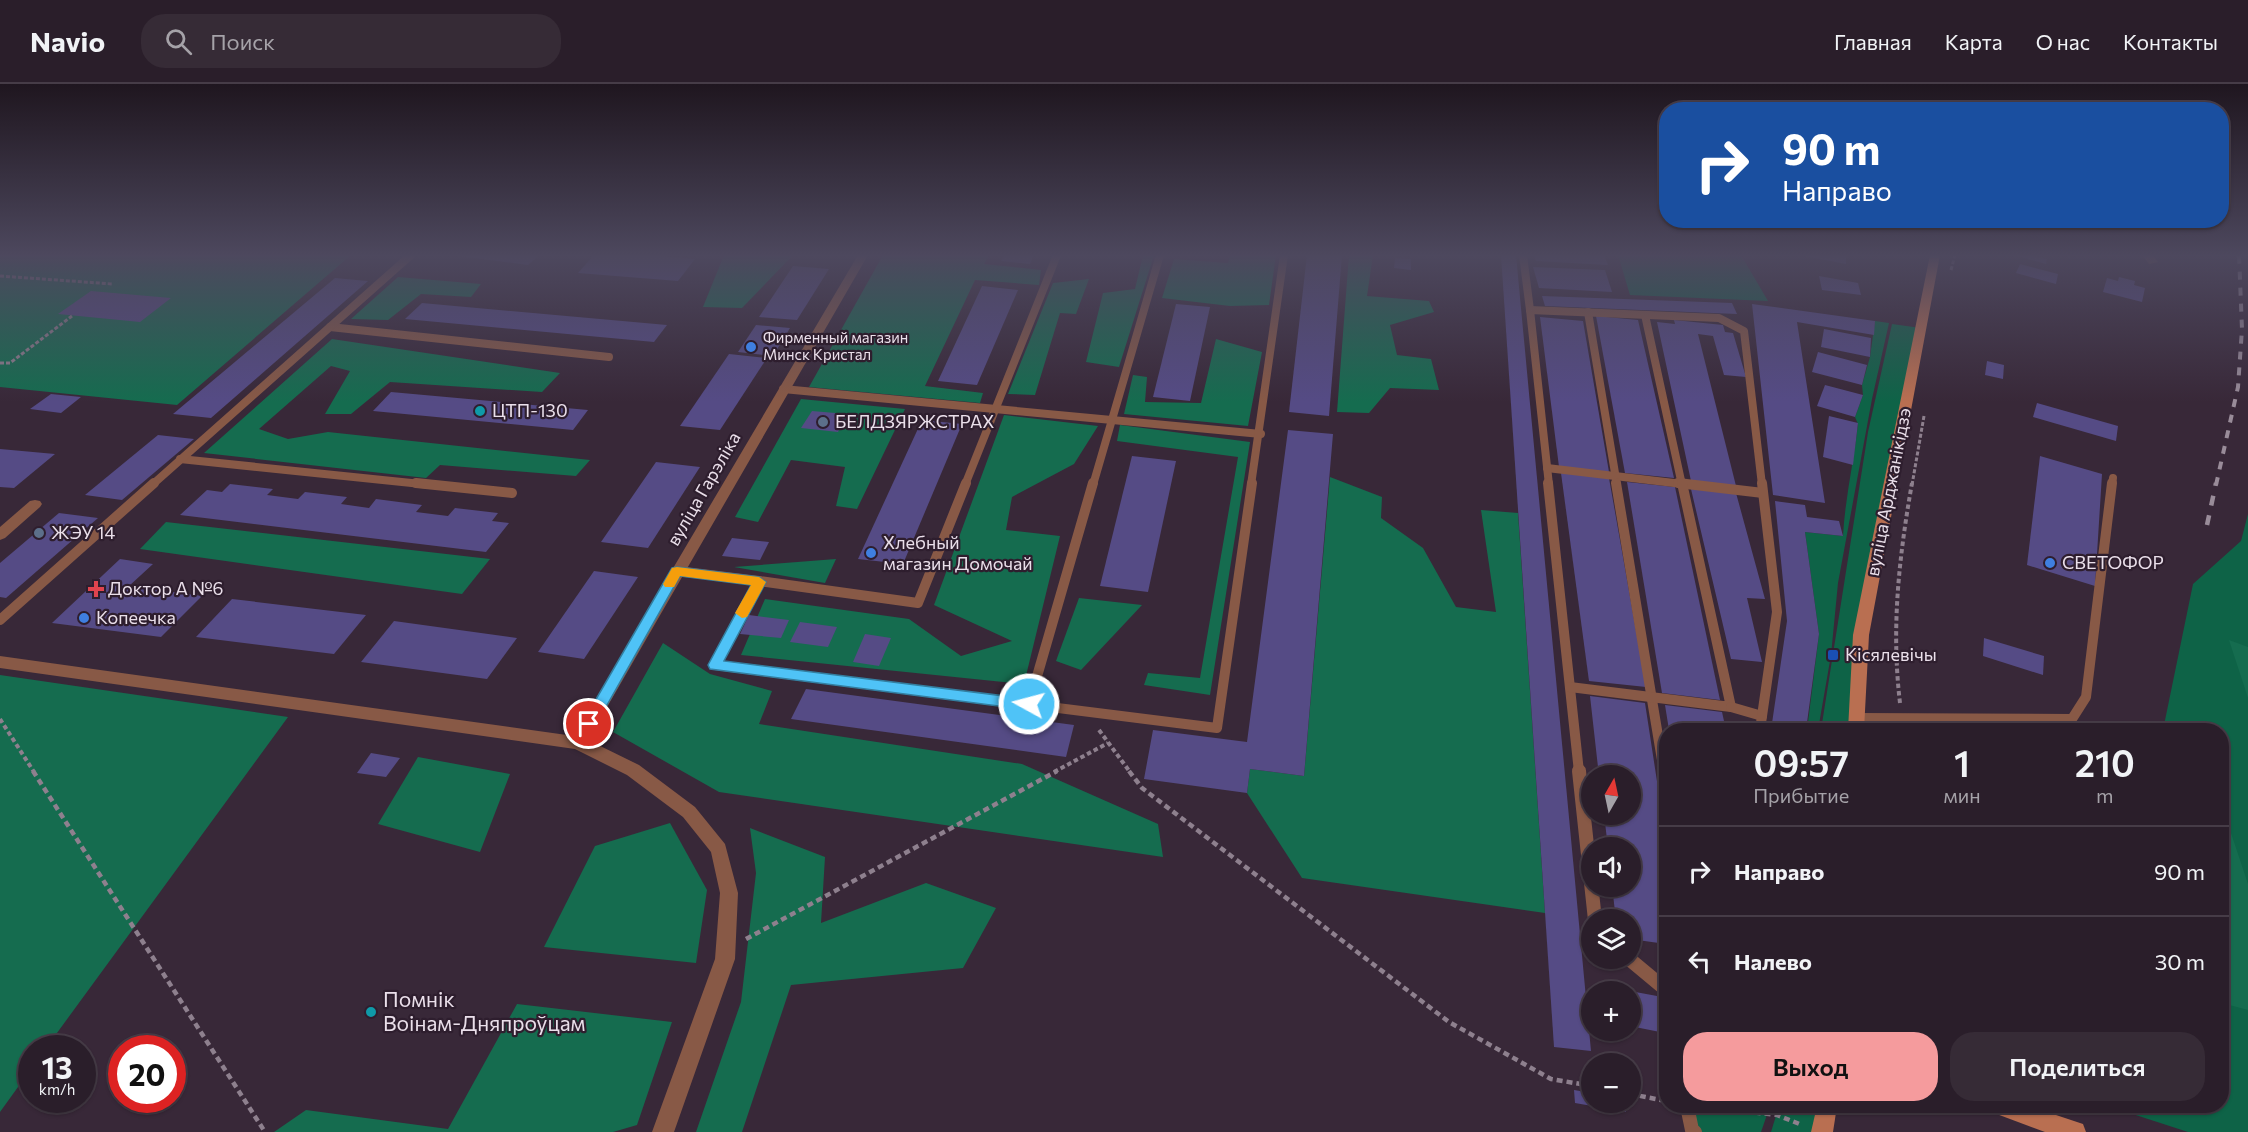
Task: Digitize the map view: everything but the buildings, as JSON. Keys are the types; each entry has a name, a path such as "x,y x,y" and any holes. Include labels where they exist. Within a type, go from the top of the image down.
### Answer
{"main road":[{"name":"вуліца Арджанікідзэ","path":"1856,723 1861,635 1925,304"},
{"path":"1815,1130 1824,1113"},
{"path":"2021,1113 2075,1132"}],"street":[{"name":"вуліца Гарэліка","path":"578,743 834,304"},
{"path":"0,535 35,504"},
{"path":"0,662 578,743 633,770 689,812 719,849 729,893 725,959 663,1132"}],"lane":[{"path":"0,620 356,304"},
{"path":"677,571 918,603 1038,304"},
{"path":"1029,704 1145,304"},
{"path":"759,582 715,665 1217,728 1261,434 1278,304"},
{"path":"1529,304 1594,909"},
{"path":"1530,310 1719,318 1744,331 1778,612 1761,723"},
{"path":"1588,312 1659,740"},
{"path":"1645,315 1731,707"},
{"path":"330,327 609,357"},
{"path":"783,389 1261,434"},
{"path":"180,459 512,493"},
{"path":"1547,468 1763,493"},
{"path":"1864,723 1902,718 2072,719 2086,697 2113,478"},
{"path":"1570,687 1731,707 1762,716"},
{"path":"1640,969 1659,986"},
{"path":"1688,1113 1692,1130 1695,1132"}],"path":[{"path":"0,363 10,363 72,316"},
{"path":"1902,718 1893,645 1903,543 1925,409"},
{"path":"1087,712 1142,788 1449,1022 1551,1079 1581,1084"},
{"path":"0,719 266,1132"},
{"path":"746,939 1108,743"},
{"path":"1641,1096 1659,1100"},
{"path":"1759,1113 1777,1115 1815,1130"}],"green space":[{"path":"0,304 294,304 177,405 0,387"},
{"path":"368,304 408,304 388,320 351,319"},
{"path":"704,304 746,304 742,308 703,307"},
{"path":"856,304 964,304 925,386 983,393 980,403 809,387"},
{"path":"1045,304 1080,304 1076,314 1060,313 1035,395 1008,394"},
{"path":"1100,304 1139,304 1119,367 1086,362"},
{"path":"1212,304 1269,304 1269,305"},
{"path":"1345,304 1430,304 1434,312 1390,325 1397,355 1431,359 1439,390 1390,388 1369,413 1337,412"},
{"path":"1875,321 1889,323 1872,399 1838,583 1831,655 1819,723 1808,723 1819,634 1805,532 1843,536 1858,424 1855,417 1863,395 1862,385 1870,357"},
{"path":"1892,324 1921,328 1861,635 1856,723 1822,723 1868,432"},
{"path":"332,339 560,373 542,392 390,382 351,414 325,414 350,371 331,366 259,429 288,439 328,432 590,460 576,476 440,465 426,478 204,453"},
{"path":"1216,339 1262,352 1248,426 1124,414 1133,375 1147,377 1145,402 1201,403"},
{"path":"801,399 905,409 857,509 836,506 845,467 791,460 758,522 735,517"},
{"path":"1004,415 1098,426 1074,464 1012,497 1006,530 1060,536 1024,684 741,655 765,599 909,619 961,656 1012,641 934,605"},
{"path":"1120,425 1250,442 1210,695 1144,685 1148,673 1200,678 1238,457 1117,441"},
{"path":"1330,477 1382,497 1381,518 1423,548 1456,607 1496,612 1481,510 1518,513 1545,913 1302,878 1247,793 1250,769 1304,776"},
{"path":"2248,514 2248,1132 2188,1132 2130,1113 2229,1113 2229,723 2164,723 2193,584 2241,541"},
{"path":"166,522 490,559 462,594 140,549"},
{"path":"836,559 825,583 734,567"},
{"path":"1079,598 1142,605 1081,670 1056,661"},
{"path":"2229,640 2248,647 2248,698"},
{"path":"663,643 710,674 772,691 759,724 1022,764 1158,824 1163,857 719,792 613,732"},
{"path":"0,675 288,717 56,1035 18,1035 18,1087 0,1112"},
{"path":"418,757 510,774 480,852 378,824"},
{"path":"670,823 707,890 696,963 544,947 595,846"},
{"path":"2229,827 2248,884 2248,1010 2229,1005"},
{"path":"750,828 825,857 821,923 926,883 996,908 963,968 791,985 742,1132 696,1132 741,1002 756,873"},
{"path":"517,1004 672,1022 637,1125 613,1132 274,1132 306,1110 448,1129"},
{"path":"1689,1113 1768,1113 1761,1132 1695,1132"},
{"path":"1777,1113 1826,1113 1822,1132 1771,1132"}],"railway":[{"path":"2216,485 2238,387 2242,329 2241,304"},
{"path":"2207,525 2216,483"}],"slow traffic":[{"path":"669,584 677,571 759,582 742,613"}],"place":[{"name":"Фирменный магазин Минск Кристал","path":"751,347"},
{"name":"ЦТП-130","path":"480,411"},
{"name":"БЕЛДЗЯРЖСТРАХ","path":"823,422"},
{"name":"ЖЭУ 14","path":"39,533"},
{"name":"Хлебный магазин Домочай","path":"871,553"},
{"name":"СВЕТОФОР","path":"2050,563"},
{"name":"Доктор А №6","path":"96,589"},
{"name":"Копеечка","path":"84,618"},
{"name":"Кісялевічы","path":"1833,655"},
{"name":"Помнік Воінам-Дняпроўцам","path":"371,1012"}],"route":[{"path":"589,724 677,571 759,582 715,665 1029,704"}]}
